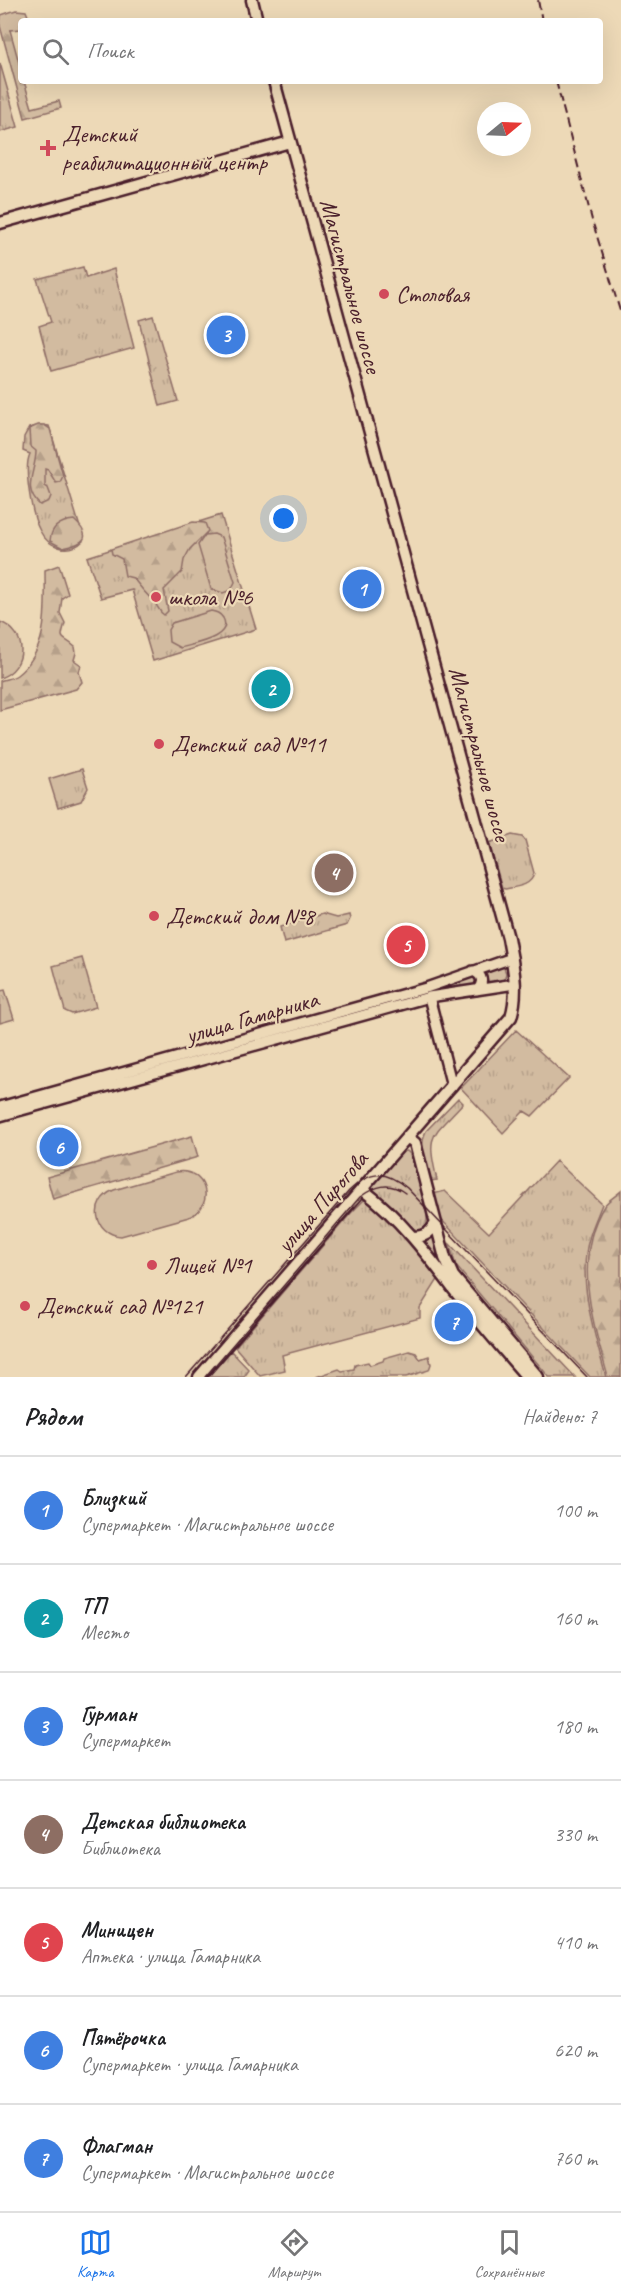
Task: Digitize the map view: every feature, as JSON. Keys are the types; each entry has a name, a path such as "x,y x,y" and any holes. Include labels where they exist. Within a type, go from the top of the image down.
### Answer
{"main road":[{"path":"252,0 256,18"},
{"name":"Магистральное шоссе","path":"275,84 512,958 516,1003 511,1017 407,1137"},
{"path":"0,223 290,142"},
{"path":"407,1137 415,1143 436,1224 453,1276 538,1377"},
{"name":"улица Пирогова","path":"199,1377 407,1137"},
{"path":"362,1189 392,1213 527,1377"},
{"path":"413,1237 422,1237 436,1224"}],"street":[{"name":"улица Гамарника","path":"0,1107 426,988 512,958"},
{"path":"473,971 481,976 483,981 482,986 477,990"},
{"name":"улица Гамарника","path":"0,1116 429,997 515,984"},
{"path":"429,997 452,1086"}],"green space":[{"path":"16,10 26,11 29,18 18,18 18,29 10,30 18,59 18,84 25,84 32,108 59,101 61,108 25,118 0,26 1,15"},
{"path":"0,63 18,127 0,132"},
{"path":"83,267 86,278 114,269 134,348 51,371 39,326 51,322 37,279"},
{"path":"153,316 178,401 160,406 139,320"},
{"path":"44,425 50,429 63,476 60,482 56,483 45,469 45,486 51,496 49,501 40,505 34,499 30,486 36,451 30,446 29,429"},
{"path":"49,426 82,534 83,541 72,548 59,547 48,541 40,531 34,515 27,470 30,454 23,451 24,437 29,428"},
{"name":"школа №6","path":"221,515 256,629 153,661 132,590 101,598 87,557"},
{"path":"74,520 84,531 85,536 81,542 63,548 50,541 52,532 58,525"},
{"path":"193,522 205,523 208,531 190,549 184,560 182,572 164,590 168,611 164,615 133,578 125,576 122,559 112,554 111,549"},
{"path":"214,534 221,537 235,582 231,590 223,593 211,589 198,545 205,535"},
{"path":"59,565 68,594 62,598 60,613 65,623 62,636 75,647 74,660 81,665 79,672 82,682 76,689 0,710 0,681 17,675 28,665 40,640 45,612 45,570"},
{"path":"211,611 223,618 225,625 223,631 210,639 180,648 169,642 168,630 172,623"},
{"path":"0,622 16,634 21,650 16,666 0,678"},
{"path":"82,769 88,788 81,801 58,808 49,779"},
{"path":"512,835 525,840 534,873 527,883 505,889 502,888 489,843"},
{"path":"322,914 336,918 349,915 350,919 347,925 284,943 280,927"},
{"path":"82,958 96,1007 72,1014 65,1011 53,966"},
{"path":"499,966 504,968 506,973 505,978 501,981 428,995 228,1049"},
{"path":"5,990 14,1019 0,1023 0,991"},
{"path":"516,1030 569,1078 532,1116 524,1111 503,1133 461,1088"},
{"path":"458,1098 463,1103 434,1137 432,1153 437,1180 430,1181 423,1150 426,1131"},
{"path":"192,1136 198,1157 53,1199 47,1177"},
{"path":"407,1151 427,1205 427,1225 421,1231 414,1229 375,1194 372,1188 373,1183 399,1152"},
{"path":"556,1161 602,1204 589,1239 585,1272 589,1308 606,1377 590,1377 438,1216 433,1194 445,1191 489,1233"},
{"path":"176,1172 195,1175 201,1181 205,1197 198,1212 189,1217 121,1236 105,1230 100,1223 98,1209 106,1195 114,1190"},
{"path":"621,1191 621,1377 608,1377 592,1313 587,1269 594,1226 604,1206"},
{"path":"364,1200 370,1200 380,1208 435,1268 439,1278 420,1308 420,1318 282,1355 285,1370 260,1376 235,1347"},
{"path":"433,1234 444,1267 422,1241"},
{"path":"449,1243 575,1377 549,1377 456,1266"},
{"path":"231,1351 249,1370 244,1377 208,1377"},
{"path":"409,1351 416,1353 420,1359 429,1356 431,1364 429,1370 406,1377 316,1377 339,1369 342,1371 354,1369 355,1365 368,1362 370,1365 383,1361 384,1358"}],"tram line":[{"path":"186,1377 349,1191 364,1179 377,1175 391,1178 407,1188 587,1377"},
{"path":"205,1377 360,1197 382,1186 393,1187 405,1193"}],"railway":[{"path":"538,0 541,18"},
{"path":"557,84 592,220 621,314"}],"place":[{"name":"Детский реабилитационный центр","path":"48,148"},
{"name":"Столовая","path":"384,294"},
{"name":"Гурман","path":"226,335"},
{"name":"Близкий","path":"362,589"},
{"name":"школа №6","path":"156,597"},
{"name":"ТП","path":"271,689"},
{"name":"Детский сад №11","path":"159,744"},
{"name":"Детская библиотека","path":"334,873"},
{"name":"Детский дом №8","path":"154,916"},
{"name":"Миницен","path":"406,945"},
{"name":"Пятёрочка","path":"59,1147"},
{"name":"Лицей №1","path":"152,1265"},
{"name":"Детский сад №121","path":"25,1306"},
{"name":"Флагман","path":"454,1322"}]}
